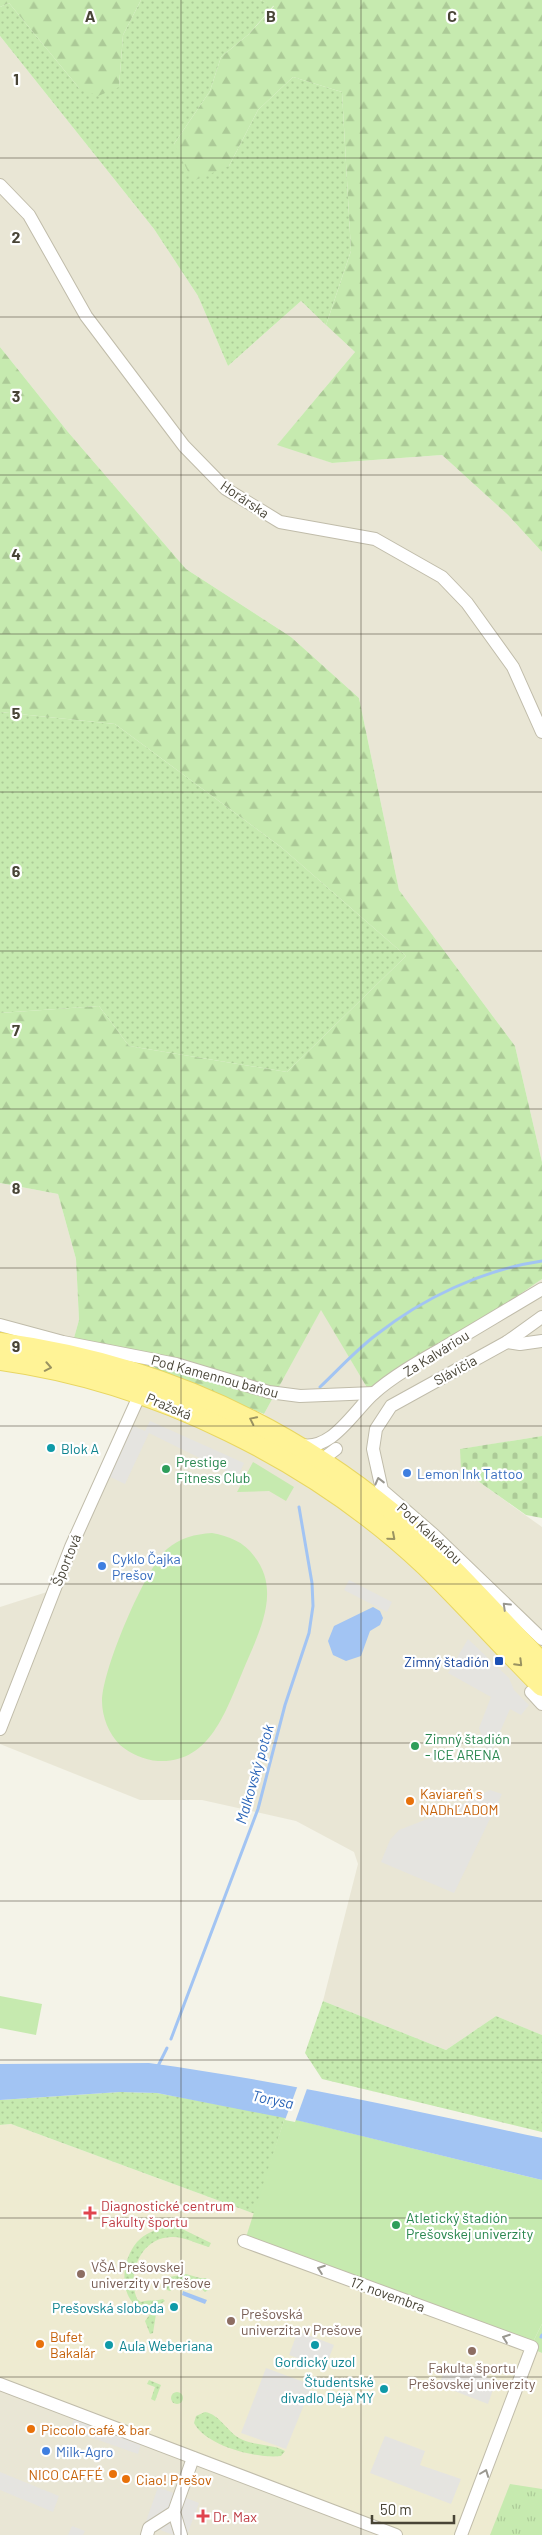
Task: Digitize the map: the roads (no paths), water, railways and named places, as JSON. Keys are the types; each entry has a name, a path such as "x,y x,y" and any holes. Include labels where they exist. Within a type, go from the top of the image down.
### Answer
{"main road":[{"name":"Pražská","path":"0,1343 99,1362 147,1376 213,1401 296,1443 320,1450"},
{"name":"Pražská","path":"0,1360 63,1370 140,1394 206,1421 267,1451 324,1487"},
{"name":"Pod Kalváriou","path":"320,1450 350,1481 393,1514 435,1552 542,1663"},
{"name":"Pod Kalváriou","path":"324,1487 382,1529 425,1566 536,1689"}],"street":[{"name":"Horárska","path":"0,185 29,215 86,316 184,446 220,483 226,489 280,522 375,538 442,577 467,604 513,667 542,732"},
{"name":"Za Kalváriou","path":"320,1450 374,1393 421,1360 542,1289"},
{"name":"Slávičia","path":"391,1406 506,1342 542,1317"},
{"name":"Pod Kamennou baňou","path":"0,1325 63,1342 176,1364 270,1392 300,1396 374,1393"},
{"path":"506,1342 520,1344 542,1341"},
{"path":"374,1393 391,1406"},
{"name":"Športová","path":"0,1729 71,1547 140,1394"},
{"path":"344,1395 348,1398 351,1408 336,1449 341,1467 350,1481"},
{"name":"Pod Kalváriou","path":"391,1406 376,1429 373,1449 382,1490 434,1535 542,1639"},
{"path":"320,1450 324,1458 336,1449"},
{"path":"267,1451 293,1460 320,1450"},
{"path":"320,1450 319,1478 324,1487"},
{"name":"Pod Kalváriou","path":"536,1689 542,1704"},
{"name":"17. novembra","path":"244,2241 537,2348 461,2535"},
{"path":"0,2384 396,2535"},
{"path":"181,2535 174,2512 193,2458"},
{"path":"147,2535 149,2528 174,2512"}],"water":[{"path":"373,1607 380,1611 383,1618 380,1625 370,1631 361,1656 346,1661 333,1655 328,1641 334,1626"},
{"name":"Torysa","path":"149,2063 297,2087 542,2138 542,2180 300,2121 157,2093 120,2092 0,2100 0,2064"},
{"path":"183,2291 207,2300 205,2304 182,2295"}],"waterway":[{"name":"Malkovský potok","path":"320,1387 376,1335 413,1309 454,1288 497,1271 542,1261"},
{"name":"Malkovský potok","path":"171,2039 258,1809 285,1705 309,1633 313,1606 312,1583 299,1507"},
{"name":"Malkovský potok","path":"157,2068 167,2048"}],"place":[{"name":"Blok A","path":"51,1448"},
{"name":"Prestige Fitness Club","path":"166,1469"},
{"name":"Lemon Ink Tattoo","path":"407,1473"},
{"name":"Cyklo Čajka Prešov","path":"102,1566"},
{"name":"Zimný štadión","path":"499,1661"},
{"name":"Zimný štadión - ICE ARENA","path":"415,1746"},
{"name":"Kaviareň s NADhĽADOM","path":"410,1801"},
{"name":"Diagnostické centrum Fakulty športu","path":"90,2213"},
{"name":"Atletický štadión Prešovskej univerzity","path":"396,2225"},
{"name":"VŠA Prešovskej univerzity v Prešove","path":"81,2274"},
{"name":"Prešovská sloboda","path":"174,2307"},
{"name":"Prešovská univerzita v Prešove","path":"231,2321"},
{"name":"Bufet Bakalár","path":"40,2344"},
{"name":"Aula Weberiana","path":"109,2345"},
{"name":"Gordický uzol","path":"315,2345"},
{"name":"Fakulta športu Prešovskej univerzity","path":"472,2351"},
{"name":"Študentské divadlo Déjà MY","path":"384,2389"},
{"name":"Piccolo café & bar","path":"31,2429"},
{"name":"Milk-Agro","path":"46,2451"},
{"name":"NICO CAFFÉ","path":"113,2474"},
{"name":"Ciao! Prešov","path":"126,2479"},
{"name":"Dr. Max","path":"203,2516"}]}
